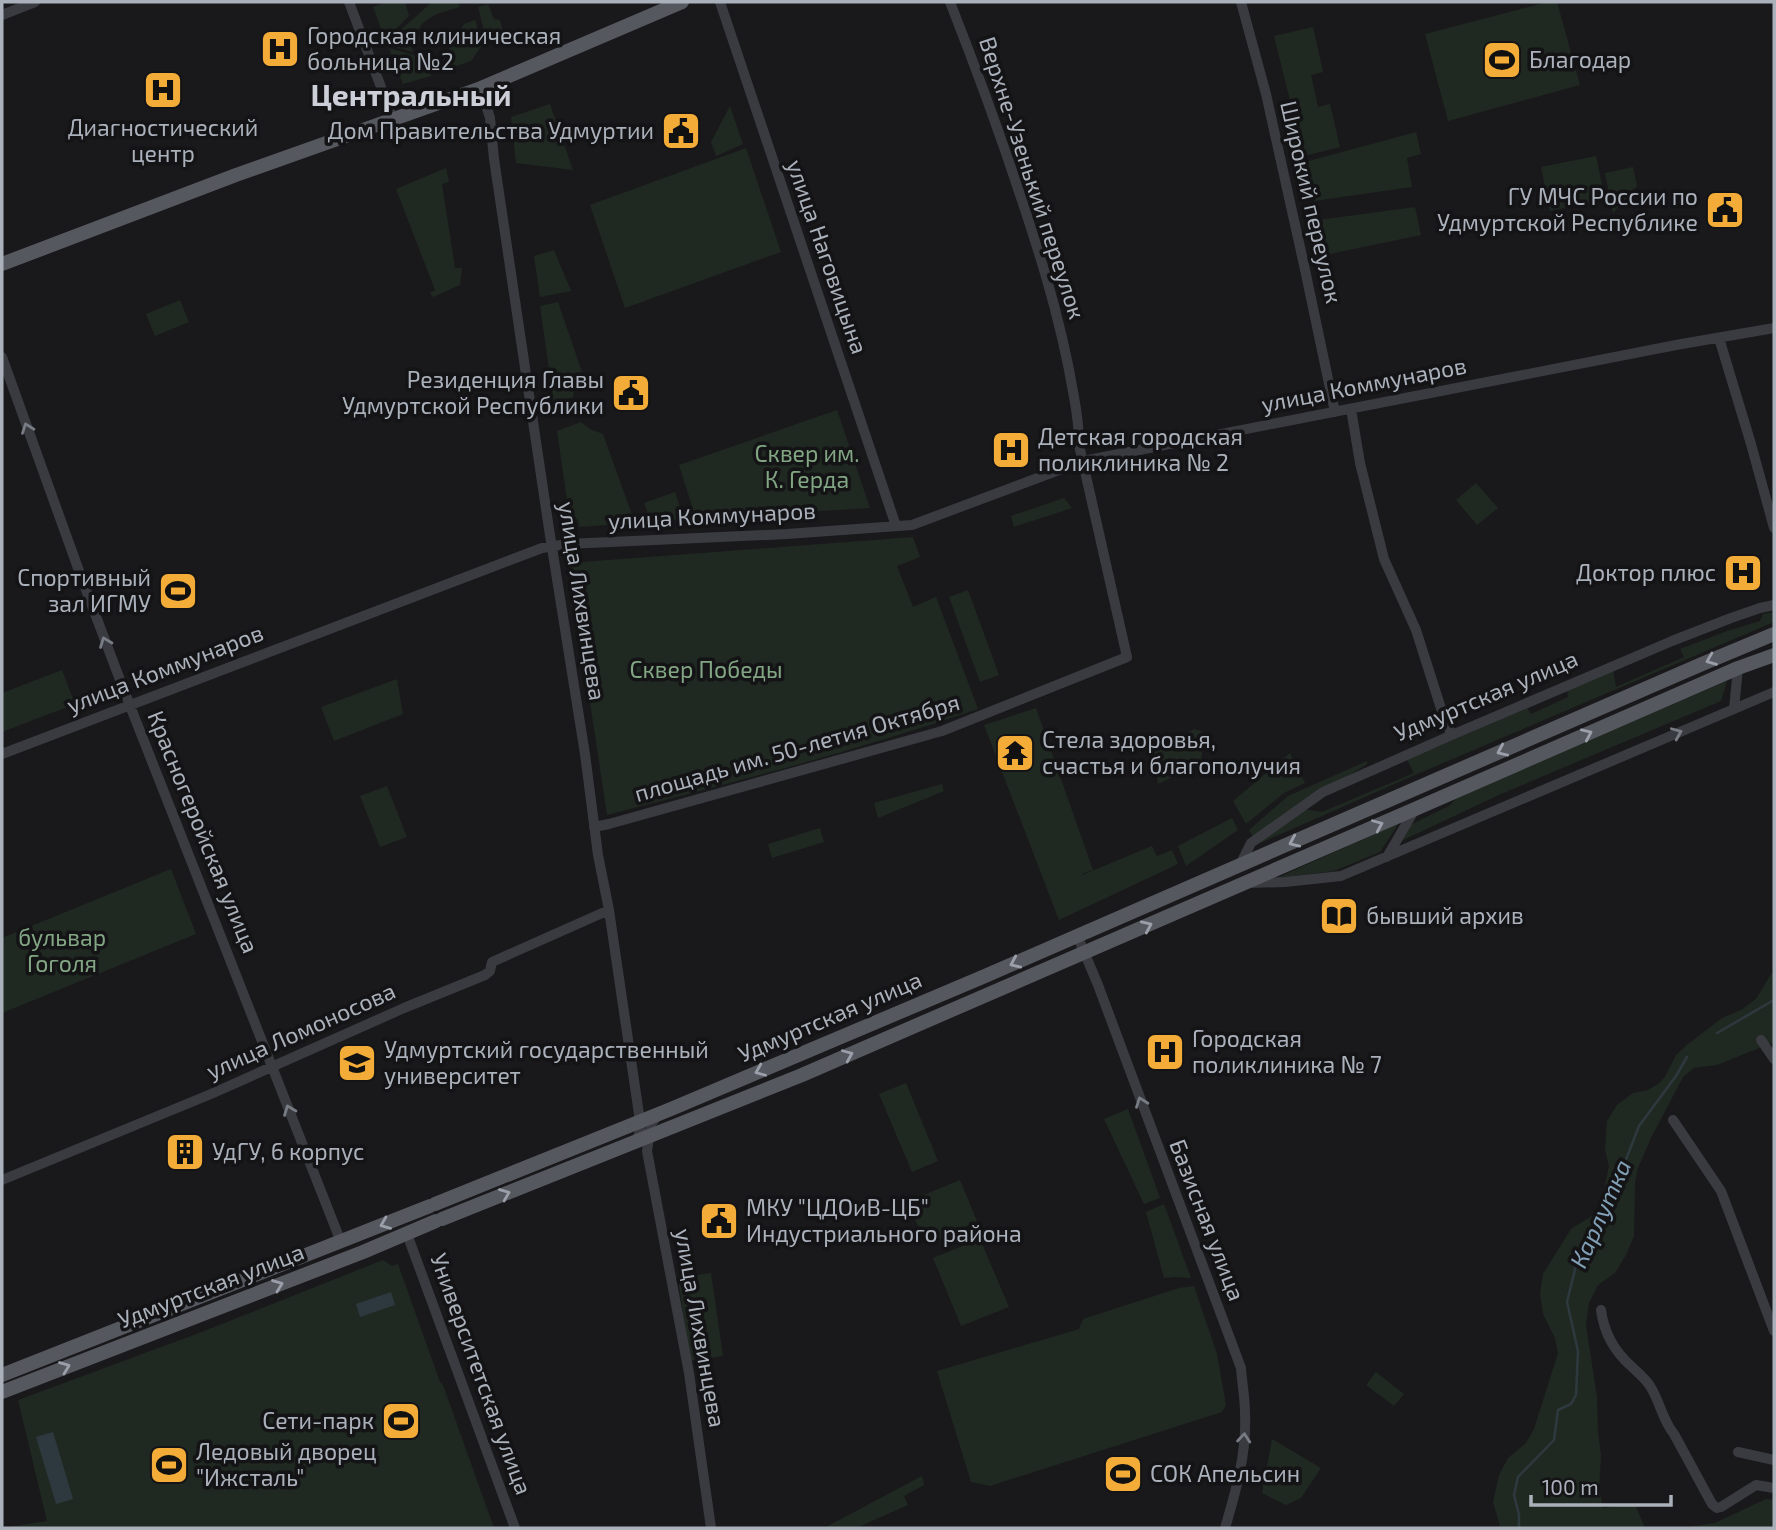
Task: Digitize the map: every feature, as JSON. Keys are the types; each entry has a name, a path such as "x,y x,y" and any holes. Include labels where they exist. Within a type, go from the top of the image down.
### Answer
{"main road":[{"path":"2,264 236,174 481,88 682,2"},
{"name":"Удмуртская улица","path":"2,1375 341,1242 795,1057 1774,634"},
{"name":"Удмуртская улица","path":"2,1392 363,1252 802,1074 1738,668 1774,655"},
{"path":"1198,884 1205,901"},
{"path":"985,976 992,993"},
{"path":"795,1057 802,1074"},
{"path":"558,1154 564,1170"},
{"path":"91,1340 97,1355"}],"street":[{"path":"2,15 35,2"},
{"path":"349,2 393,119"},
{"name":"улица Наговицына","path":"720,2 896,526"},
{"name":"Верхне-Узенький переулок","path":"950,2 1015,178 1051,293 1069,363 1083,461 1127,657"},
{"name":"Широкий переулок","path":"1241,2 1266,94 1335,412"},
{"name":"улица Лихвинцева","path":"481,88 490,118 594,827 610,910 640,1131 647,1151 689,1373 711,1528"},
{"name":"улица Коммунаров","path":"2,754 552,546 912,525 1083,461 1665,346 1774,328"},
{"path":"1719,338 1774,528"},
{"name":"Красногеройская улица","path":"2,357 130,705 341,1242"},
{"path":"1351,409 1360,463 1384,559 1416,630 1445,721 1452,734"},
{"name":"Удмуртская улица","path":"1240,865 1251,843 1323,792 1672,641 1774,605"},
{"name":"площадь им. 50-летия Октября","path":"594,827 942,731 1127,657"},
{"path":"1734,709 1738,668"},
{"name":"Удмуртская улица","path":"1244,883 1341,876 1774,692"},
{"path":"1387,857 1415,809"},
{"name":"улица Ломоносова","path":"2,1180 485,975 490,971 492,962 610,910"},
{"name":"Базисная улица","path":"1077,935 1241,1368 1245,1414 1244,1446 1237,1488 1224,1528"},
{"path":"1761,1040 1774,1059"},
{"path":"643,1138 660,1113"},
{"path":"1673,1119 1721,1191 1774,1331"},
{"name":"Университетская улица","path":"407,1234 515,1528"},
{"path":"1601,1310 1602,1320 1615,1350 1652,1388 1668,1427 1714,1507 1721,1507 1756,1485 1774,1488"},
{"path":"1738,1452 1774,1460"}],"green space":[{"path":"387,2 405,2 409,16 385,40 373,7"},
{"path":"432,2 458,2 460,7 435,15 420,26 417,32 420,40 410,43 413,52 385,44"},
{"name":"Благодар","path":"1548,2 1557,2 1580,85 1448,121 1425,34"},
{"path":"488,4 494,19 500,20 504,36 487,42 478,7"},
{"path":"475,20 483,44 471,61 448,69 444,58 464,24"},
{"path":"1313,27 1323,72 1311,75 1318,107 1330,104 1340,147 1304,156 1274,36"},
{"path":"389,48 426,59 431,76 403,84"},
{"path":"550,104 573,170 516,163 511,117"},
{"path":"730,106 743,144 716,156 711,142"},
{"path":"1416,132 1421,154 1407,158 1412,187 1314,201 1305,162"},
{"path":"746,148 781,252 625,308 590,205"},
{"path":"1596,156 1605,199 1550,211 1541,167"},
{"path":"1633,167 1637,186 1613,213 1605,173"},
{"path":"446,168 449,182 442,184 455,268 462,268 460,285 433,297 430,293 435,290 396,189"},
{"path":"1415,207 1421,235 1325,255 1318,220"},
{"path":"554,250 571,291 540,297 534,256"},
{"path":"180,300 189,322 155,336 146,314"},
{"path":"558,302 582,372 573,397 554,404 540,306"},
{"name":"Сквер им. К. Герда","path":"837,410 870,508 696,519 679,465"},
{"path":"581,422 603,434 635,523 579,527 578,520 569,514 557,431"},
{"path":"1476,483 1498,508 1477,525 1456,500"},
{"path":"675,492 684,519 651,522 644,503"},
{"path":"1064,498 1072,508 1014,527 1011,516"},
{"name":"Сквер Победы","path":"913,537 920,557 897,566 913,607 936,597 978,709 840,753 607,815 569,563"},
{"path":"968,590 999,675 980,682 949,597"},
{"path":"1774,612 1774,622 1258,844 1303,809 1322,812 1414,773 1407,760 1527,708 1531,714 1568,697 1567,690 1613,670 1616,687 1684,657 1680,649 1760,621 1763,614"},
{"path":"62,670 75,704 2,732 2,693"},
{"path":"397,679 403,714 334,741 321,707"},
{"path":"1727,681 1721,701 1501,794 1399,842 1412,824 1449,806 1458,797"},
{"path":"1036,708 1093,870 1082,875 1152,846 1157,856 1172,850 1178,864 1059,920 984,725"},
{"path":"1194,729 1204,732 1201,763 1158,784 1153,751"},
{"path":"1290,753 1305,783 1284,793 1246,824 1233,801"},
{"path":"1367,761 1367,764 1253,836 1249,830 1288,796"},
{"path":"942,784 944,791 878,818 874,803"},
{"path":"387,786 407,837 380,847 360,796"},
{"path":"1232,818 1238,830 1186,866 1178,846"},
{"path":"1399,823 1380,852 1334,871 1277,878"},
{"path":"820,828 824,842 772,858 768,844"},
{"name":"бульвар Гоголя","path":"171,869 196,934 2,1013 2,938"},
{"path":"1774,972 1774,1042 1717,1065 1694,1068 1683,1077 1638,1168 1635,1183 1634,1236 1615,1273 1598,1285 1589,1303 1586,1325 1597,1397 1601,1456 1599,1488 1603,1508 1635,1504 1645,1528 1499,1528 1493,1502 1499,1475 1508,1458 1526,1443 1534,1429 1558,1353 1555,1338 1543,1314 1540,1293 1543,1274 1571,1229 1600,1208 1609,1166 1605,1150 1607,1121 1617,1105 1633,1093 1648,1090 1658,1084 1665,1077 1676,1055 1688,1044 1722,1018 1741,1010 1756,999"},
{"path":"906,1083 938,1161 912,1172 879,1094"},
{"path":"1128,1109 1160,1198 1144,1204 1104,1119"},
{"path":"960,1180 977,1221 927,1245 907,1202"},
{"path":"1164,1204 1191,1278 1164,1278 1146,1212"},
{"path":"980,1239 1009,1307 961,1326 933,1258"},
{"path":"383,1260 392,1266 398,1264 494,1528 2,1528 47,1521 18,1400 199,1333"},
{"path":"711,1273 723,1356 690,1361 678,1278"},
{"path":"1194,1286 1217,1354 1226,1405 1222,1412 990,1486 971,1482 937,1371 1079,1329 1083,1319 1179,1288"},
{"path":"1376,1372 1404,1394 1394,1406 1366,1385"},
{"path":"1272,1439 1321,1468 1301,1498 1286,1505 1262,1493"},
{"path":"922,1476 924,1485 904,1496 908,1505 856,1528 824,1528"},
{"path":"1766,1499 1774,1500 1774,1528 1681,1528 1715,1523"}],"shaded area":[{"path":"391,1292 395,1305 360,1317 356,1304"},
{"path":"53,1432 73,1499 56,1504 36,1437"}],"waterway":[{"name":"Карлутка","path":"1717,1033 1774,1000"},
{"name":"Карлутка","path":"1519,1528 1514,1495 1518,1477 1554,1440 1558,1410 1571,1404 1576,1395 1578,1351 1567,1302 1578,1257 1615,1188 1639,1126 1687,1057"}],"place":[{"name":"Городская клиническая больница №2","path":"280,49"},
{"name":"Благодар","path":"1502,60"},
{"name":"Диагностический центр","path":"163,90"},
{"name":"Дом Правительства Удмуртии","path":"681,131"},
{"name":"ГУ МЧС России по Удмуртской Республике","path":"1725,210"},
{"name":"Резиденция Главы Удмуртской Республики","path":"631,393"},
{"name":"Детская городская поликлиника № 2","path":"1011,450"},
{"name":"Доктор плюс","path":"1743,573"},
{"name":"Спортивный зал ИГМУ","path":"178,591"},
{"name":"Стела здоровья, счастья и благополучия","path":"1015,753"},
{"name":"бывший архив","path":"1339,916"},
{"name":"Городская поликлиника № 7","path":"1165,1052"},
{"name":"Удмуртский государственный университет","path":"357,1063"},
{"name":"УдГУ, 6 корпус","path":"185,1152"},
{"name":"МКУ \"ЦДОиВ-ЦБ\" Индустриального района","path":"719,1221"},
{"name":"Сети-парк","path":"401,1421"},
{"name":"Ледовый дворец \"Ижсталь\"","path":"169,1465"},
{"name":"СОК Апельсин","path":"1123,1474"}],"district":[{"name":"Центральный","path":"411,96"}]}
